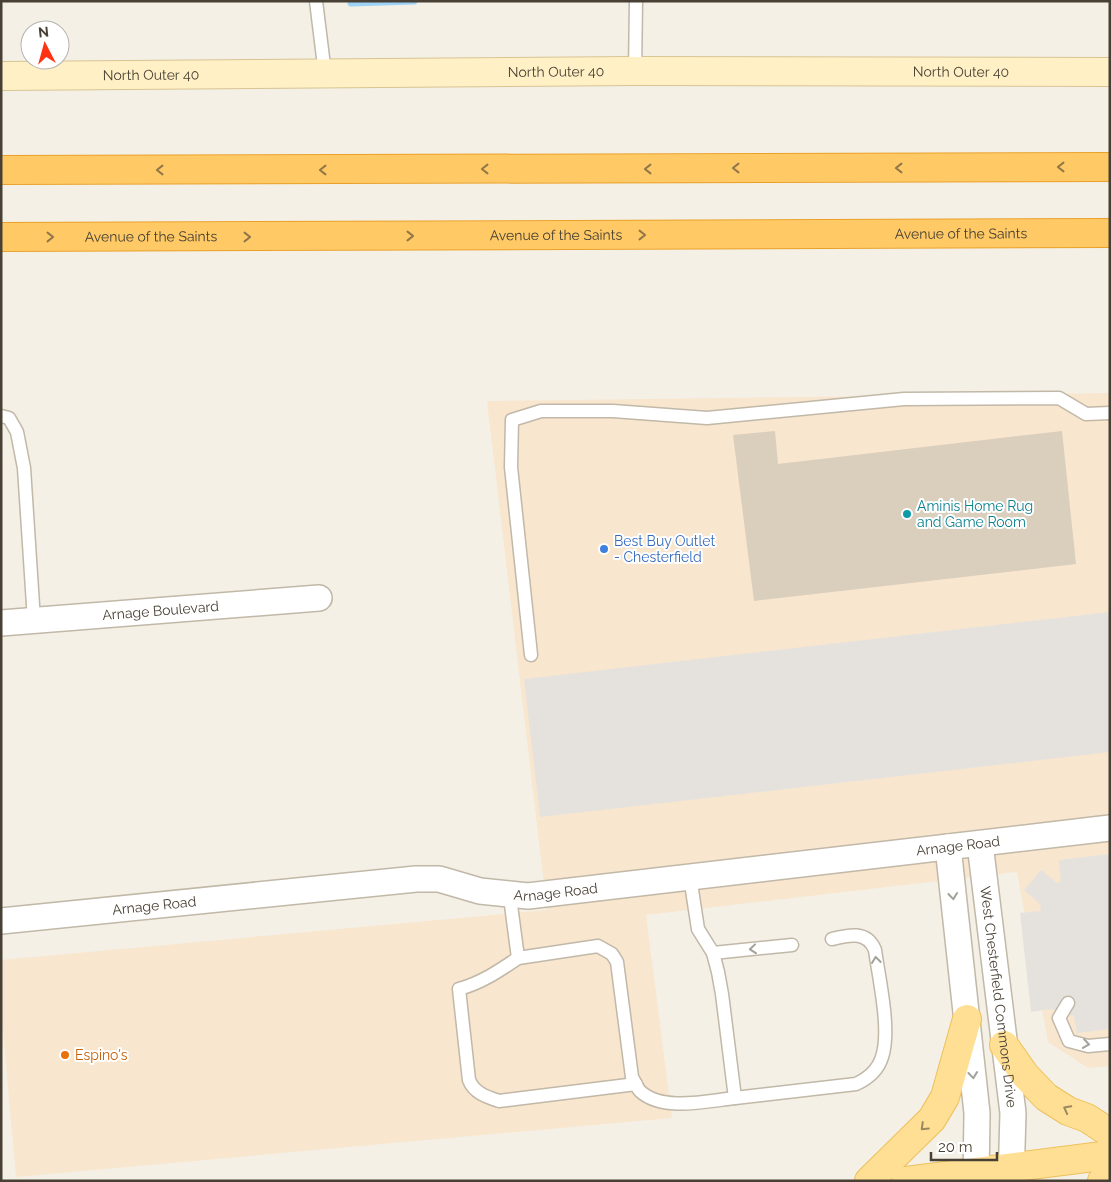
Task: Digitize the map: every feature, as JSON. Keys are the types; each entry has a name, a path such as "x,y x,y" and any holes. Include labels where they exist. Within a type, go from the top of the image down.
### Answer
{"highway":[{"path":"1,170 1110,167"},
{"name":"Avenue of the Saints","path":"1,237 1110,233"}],"main road":[{"path":"869,1181 932,1119 945,1097 967,1019"},
{"path":"1004,1045 1025,1075 1046,1097 1068,1111 1087,1118 1110,1133"},
{"path":"906,1181 1011,1174 1110,1155"},
{"path":"1102,1181 1110,1174"}],"street":[{"name":"North Outer 40","path":"1,76 635,71 1110,72"},
{"name":"Arnage Boulevard","path":"1,623 319,598"},
{"name":"Arnage Road","path":"1,921 416,879 439,879 480,891 528,896 1110,828"},
{"name":"West Chesterfield Commons Drive","path":"980,844 1013,1113 1011,1174"},
{"path":"948,847 977,1113 976,1177"}],"lane":[{"path":"316,1 325,74"},
{"path":"635,71 636,1"},
{"path":"531,655 511,467 512,420 541,411 613,411 707,418 914,399 1059,398 1086,414 1110,413"},
{"path":"1,416 10,418 17,432 24,468 34,620"},
{"path":"690,878 698,929 713,953 722,994 735,1098"},
{"path":"513,895 511,905 518,958"},
{"path":"636,1084 499,1102 484,1096 472,1087 469,1080 459,989 474,985 492,976 518,958 598,946 612,954 617,962 632,1078 636,1084 639,1090 648,1097 668,1103 697,1103 856,1084 866,1079 882,1058 885,1035 875,950 865,937 858,935 832,939"},
{"path":"713,953 792,945"},
{"path":"1068,1003 1059,1018 1069,1041 1088,1046 1110,1044"}],"shaded area":[{"path":"1110,393 1110,1066 1088,1068 1048,1042 1017,872 646,915 672,1118 16,1177 1,1008 1,960 547,910 487,401"},
{"path":"1110,612 1110,752 540,817 524,679"},
{"path":"1110,854 1110,1029 1077,1033 1074,1016 1051,1009 1031,1012 1020,913 1040,911 1041,905 1024,890 1041,870 1057,883 1061,881 1059,860"}],"building":[{"name":"Aminis Home Rug and Game Room","path":"775,431 778,464 1062,431 1076,564 754,601 733,435"}],"waterway":[{"path":"351,3 414,1"}],"place":[{"name":"Aminis Home Rug and Game Room","path":"907,514"},
{"name":"Best Buy Outlet - Chesterfield","path":"604,549"},
{"name":"Espino's","path":"65,1055"}]}
